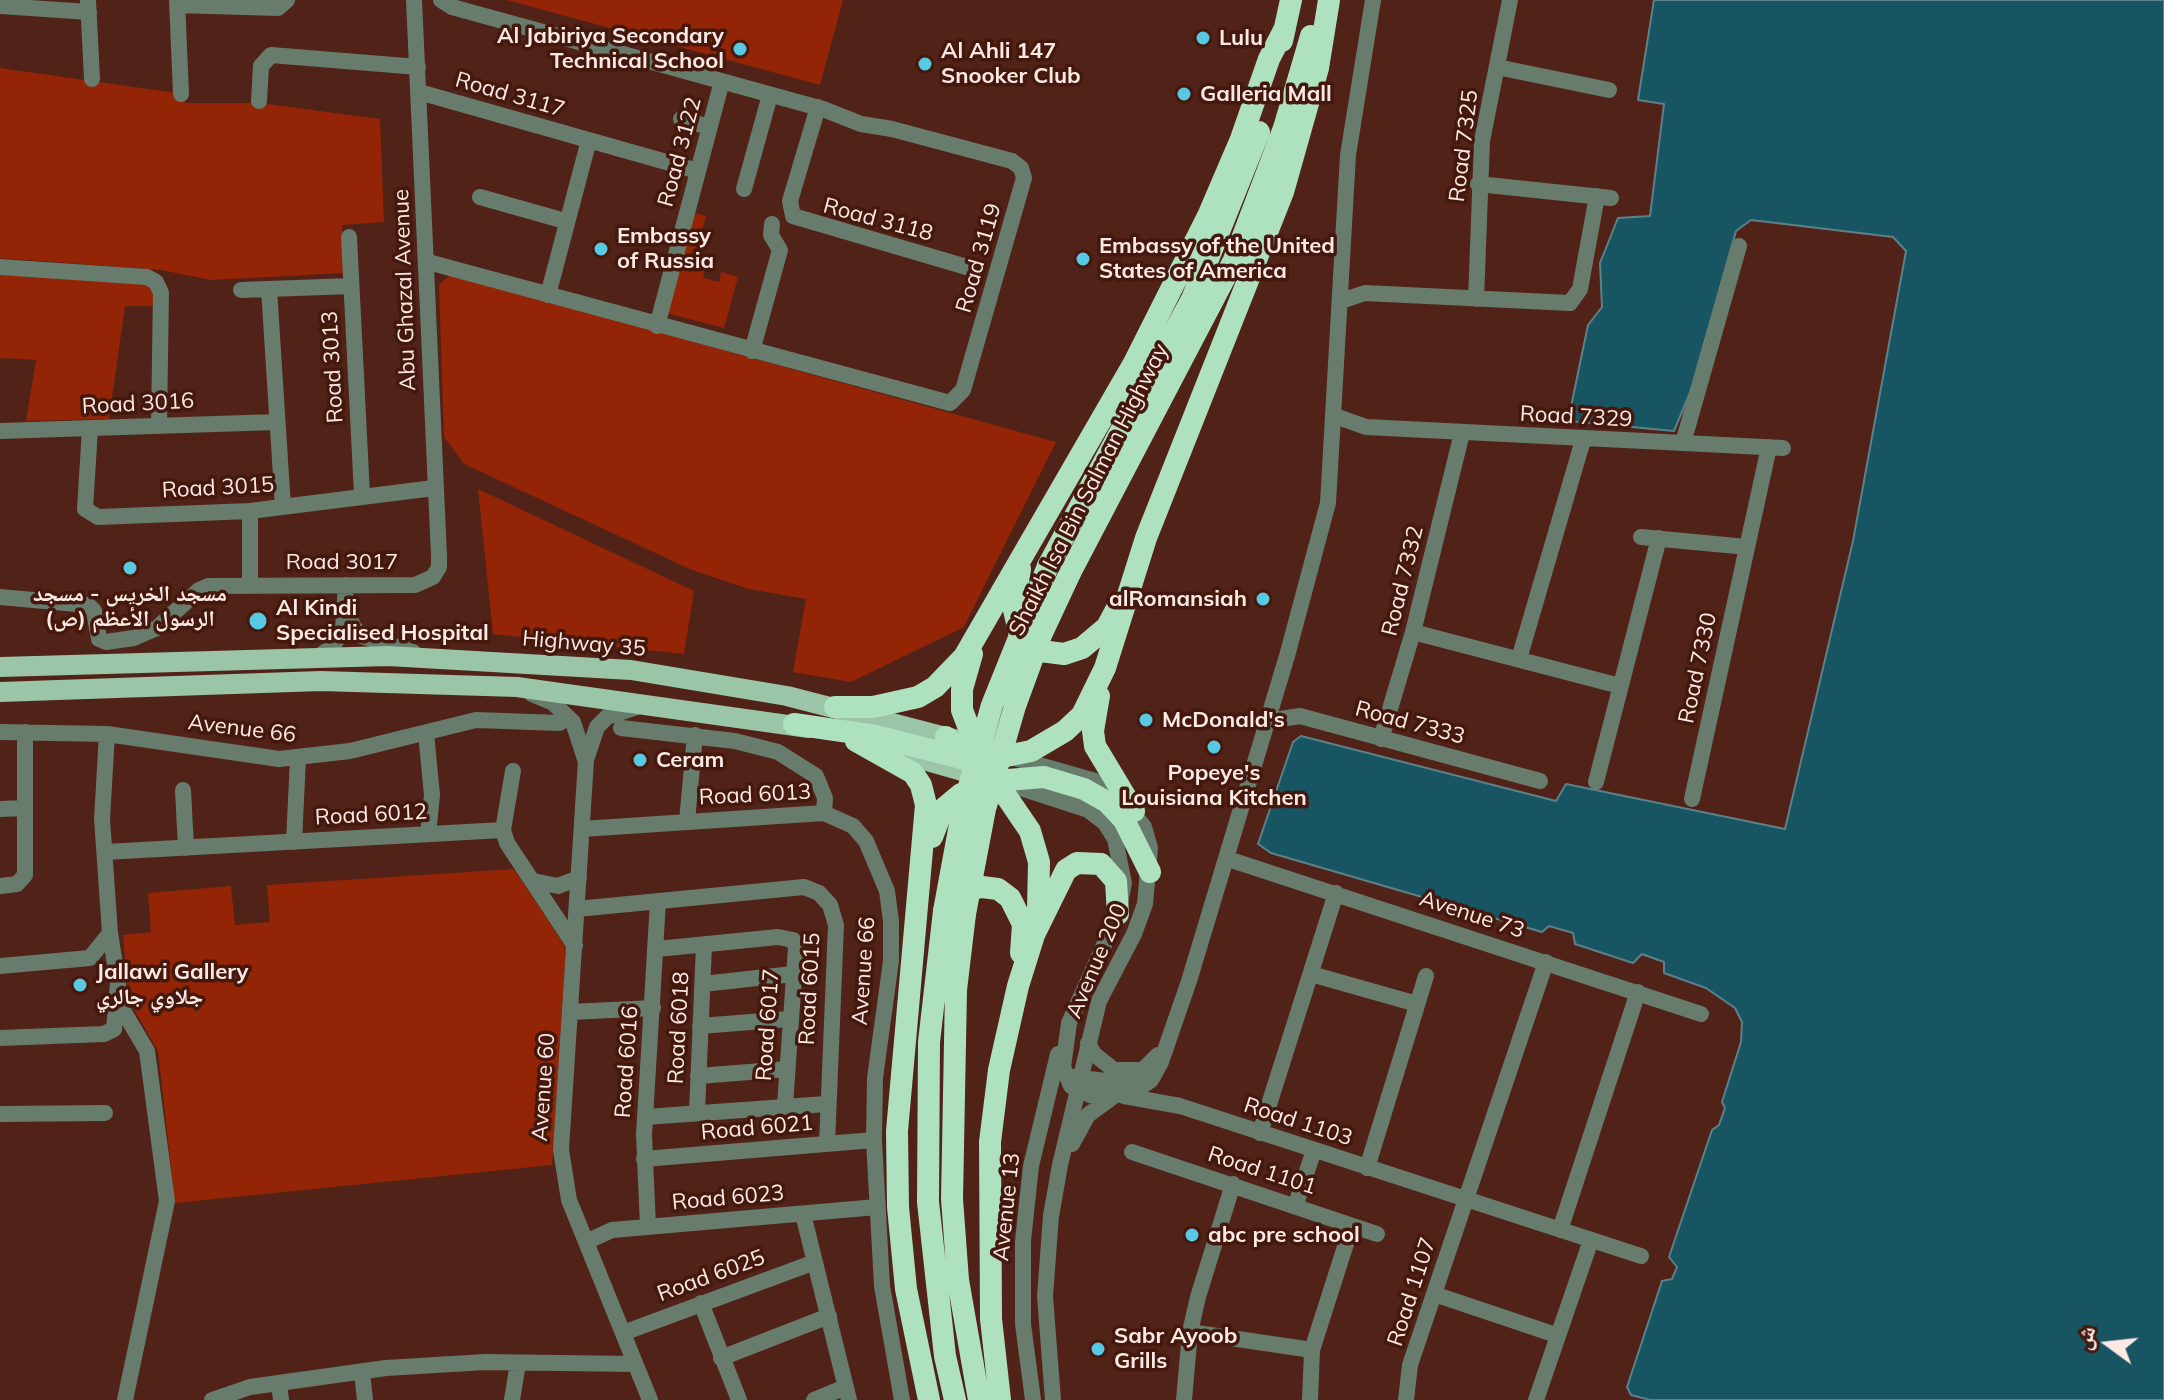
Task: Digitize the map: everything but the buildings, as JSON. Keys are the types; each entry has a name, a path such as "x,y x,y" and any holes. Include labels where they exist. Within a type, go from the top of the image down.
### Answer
{"highway":[{"name":"Shaikh Isa Bin Salman Highway","path":"955,1400 938,1301 928,1187 929,1042 954,912 963,808 992,705 1048,566 1192,299 1211,256 1261,125 1291,0"},
{"name":"Shaikh Isa Bin Salman Highway","path":"979,1400 958,1280 952,1199 956,990 954,912 1007,731 1041,635 1070,573 1234,260 1284,128 1319,0"},
{"path":"1134,811 1095,746 1095,714 1105,668 1133,578 1283,192 1318,68 1329,0"},
{"path":"835,707 896,703 935,687 964,657 1127,376 1208,216 1241,139 1269,59 1285,28"},
{"path":"1046,514 1020,570 1014,598 1019,631 1033,650 1064,654 1091,643 1107,627 1133,578"},
{"path":"982,627 962,689 962,710 970,731 999,768 1030,831 1039,862 1041,894 1034,935"},
{"path":"929,1400 906,1289 898,1207 897,1131 909,980 931,839 943,809 961,794 999,768 1065,731 1082,715 1105,668"},
{"path":"794,724 876,736 1084,789 1107,802 1124,820 1150,872"},
{"path":"946,737 999,768"},
{"path":"856,741 903,766 921,785 926,805 920,898"},
{"path":"1000,1400 991,1319 990,1142 999,1070 1018,986 1034,935 1058,882 1077,863 1101,864 1110,871 1116,881 1118,914"},
{"path":"909,980 921,938 940,901 959,889 982,887 998,889 1018,909 1023,924 1018,986"}],"main road":[{"name":"Highway 35","path":"0,667 422,656 631,670 710,681 835,707 946,737"},
{"path":"0,692 321,681 517,687 794,724 856,741 999,768"}],"street":[{"path":"181,94 177,3 278,8 287,0"},
{"name":"Abu Ghazal Avenue","path":"414,0 439,556 439,567 433,577"},
{"path":"1047,1264 1055,1256 1064,1182 1076,1132 1088,1115 1114,1096 1151,1080 1170,1037 1228,859 1328,503 1351,124 1373,0"},
{"name":"Road 7325","path":"1476,299 1482,141 1510,0"},
{"path":"415,21 446,4"},
{"name":"Road 3119","path":"428,262 943,402 956,401 963,390 1024,178 1021,168 1012,161 892,129 861,124 818,107 446,4"},
{"path":"0,6 88,6 92,79"},
{"path":"259,101 264,59 271,55 418,67"},
{"path":"1497,67 1609,90"},
{"name":"Road 3122","path":"657,326 722,81"},
{"name":"Road 3117","path":"419,92 698,171"},
{"path":"744,189 770,95"},
{"name":"Road 3118","path":"818,107 790,201 793,216 970,268"},
{"path":"681,119 709,127"},
{"path":"548,295 565,221 589,140"},
{"path":"1341,301 1365,293 1565,304 1575,299 1604,197 1478,184"},
{"path":"480,197 565,221"},
{"path":"752,351 780,250 771,235 772,224"},
{"name":"Road 3013","path":"349,237 362,495"},
{"path":"1683,443 1739,246"},
{"path":"0,267 147,277 156,282 161,293 159,424"},
{"path":"1342,282 1365,293"},
{"path":"241,290 351,286"},
{"path":"269,289 283,507"},
{"name":"Road 7329","path":"1335,416 1366,427 1776,448"},
{"name":"Road 3016","path":"0,431 277,422"},
{"name":"Road 7329","path":"1334,437 1366,427"},
{"name":"Road 3015","path":"90,429 85,509 90,514 250,511 434,488"},
{"name":"Road 7332","path":"1381,739 1413,632 1462,433"},
{"path":"1519,659 1583,440"},
{"name":"Road 7330","path":"1692,799 1747,547 1776,448"},
{"path":"250,511 250,584"},
{"path":"1641,537 1747,547"},
{"path":"1596,782 1659,538"},
{"name":"Road 3017","path":"0,597 85,604 94,611 99,639 106,642 134,638 157,628 199,590 214,585 415,585 433,577"},
{"path":"317,658 339,638 346,609 346,585"},
{"path":"346,609 354,628 362,636 422,656"},
{"path":"1413,632 1620,686"},
{"path":"517,687 553,703 573,722 586,760"},
{"path":"1273,700 1300,716"},
{"path":"586,760 597,727 607,717 622,709 656,704"},
{"name":"Road 7333","path":"1267,721 1300,716 1540,781"},
{"name":"Avenue 66","path":"0,732 107,734 261,758 298,758 350,751 476,720 560,723"},
{"path":"621,728 751,744 805,766 820,782 825,798 824,813"},
{"path":"0,886 17,884 25,875 25,732"},
{"path":"426,733 432,795 428,834"},
{"path":"0,1038 108,1034 114,1029 118,1002 117,968 110,933 102,788 107,734"},
{"name":"Road 6013","path":"687,821 695,735"},
{"path":"294,842 298,758"},
{"name":"Avenue 60","path":"586,760 562,1176 635,1364 643,1397"},
{"name":"Avenue 200","path":"999,768 1095,781 1118,794 1134,811 1150,848 1150,872 1138,924 1099,1001 1074,1082 1054,1090 1045,1106"},
{"name":"Avenue 200","path":"999,768 1088,810 1105,823 1115,839 1121,859 1124,883 1118,914 1069,1023 1063,1067 1074,1082"},
{"path":"513,771 503,830 507,843 575,946"},
{"path":"183,790 186,848"},
{"path":"0,809 25,808"},
{"name":"Avenue 66","path":"824,813 844,820 861,833 890,906 891,961 875,1078 874,1140 882,1286 902,1400"},
{"name":"Road 6013","path":"582,829 824,813"},
{"name":"Road 6012","path":"105,852 503,830"},
{"name":"Avenue 73","path":"1228,859 1701,1014"},
{"path":"533,881 558,886 579,878"},
{"name":"Road 6015","path":"577,909 804,887 819,893 830,905 836,925 826,1104 827,1144"},
{"path":"1260,1133 1336,893"},
{"name":"Road 6016","path":"648,1227 644,1159 658,901"},
{"path":"0,966 90,958 110,933"},
{"name":"Road 6017","path":"657,949 786,938 796,947 788,1019 785,1106"},
{"name":"Road 6018","path":"697,1112 704,945"},
{"path":"1466,1199 1546,962"},
{"path":"703,984 793,974"},
{"path":"1311,974 1417,1004"},
{"path":"1367,1168 1426,976"},
{"path":"1560,1230 1638,992"},
{"path":"118,1002 138,1031 147,1051 167,1201 125,1400"},
{"path":"570,1012 653,1008"},
{"path":"700,1026 788,1019"},
{"name":"Avenue 13","path":"1033,1400 1023,1324 1023,1241 1031,1166 1069,1023"},
{"path":"1074,1082 1122,1083 1149,1065 1170,1037"},
{"path":"1088,1043 1094,1054 1114,1070 1136,1072 1149,1065"},
{"path":"698,1076 787,1069"},
{"path":"1074,1082 1114,1096"},
{"name":"Avenue 13","path":"1053,1400 1045,1328 1047,1264 1051,1216 1074,1082"},
{"name":"Road 1103","path":"1114,1096 1164,1101 1641,1256"},
{"name":"Road 6017","path":"646,1117 826,1104"},
{"path":"0,1114 105,1113"},
{"name":"Road 6021","path":"644,1159 874,1140"},
{"path":"1296,1204 1314,1150"},
{"name":"Road 1101","path":"1132,1152 1296,1204 1346,1222 1351,1228 1377,1234"},
{"path":"1184,1400 1190,1332 1233,1184"},
{"name":"Road 1107","path":"1406,1400 1410,1365 1466,1199"},
{"name":"Road 6023","path":"586,1242 612,1230 877,1207"},
{"path":"803,1214 847,1394 814,1400"},
{"path":"1310,1400 1312,1350 1351,1228"},
{"path":"1536,1400 1591,1240"},
{"name":"Road 6025","path":"623,1333 815,1262"},
{"path":"1434,1294 1556,1335"},
{"path":"701,1303 739,1400"},
{"path":"721,1358 829,1316"},
{"path":"1190,1332 1312,1350"},
{"path":"212,1400 230,1392 280,1392 362,1372 518,1363 635,1364"},
{"path":"512,1400 518,1363"},
{"path":"362,1372 365,1400"}],"shaded area":[{"name":"Al Jabiriya Secondary Technical School","path":"507,0 843,0 820,85"},
{"path":"0,68 184,94 185,103 259,103 380,119 384,222 342,225 344,273 211,280 161,270 0,258"},
{"path":"692,212 706,216 693,264 705,268 703,278 719,282 721,272 738,277 724,328 666,313"},
{"path":"0,273 147,283 154,291 154,306 125,306 109,419 26,421 36,360 0,358"},
{"path":"451,275 1056,442 964,627 851,682 793,672 806,599 749,589 692,570 464,464 444,437 439,284"},
{"path":"478,489 694,591 684,654 493,634"},
{"path":"514,869 566,948 552,1165 175,1203 158,1051 128,999 123,935 151,932 148,893 231,886 235,925 270,922 267,885"}],"water":[{"path":"1654,0 2164,0 2164,1400 1650,1400 1631,1395 1627,1387 1662,1281 1672,1279 1677,1267 1669,1257 1712,1130 1719,1125 1725,1108 1722,1102 1741,1042 1742,1022 1735,1008 1706,988 1664,973 1664,962 1642,954 1633,963 1575,944 1573,933 1549,926 1542,932 1271,853 1258,844 1293,742 1301,736 1556,801 1566,784 1785,829 1853,541 1906,251 1893,237 1751,220 1736,231 1696,378 1674,431 1568,421 1588,325 1602,307 1600,263 1618,218 1650,216 1664,104 1638,100"}],"place":[{"name":"Lulu","path":"1203,38"},
{"name":"Al Jabiriya Secondary Technical School","path":"740,49"},
{"name":"Al Ahli 147 Snooker Club","path":"925,64"},
{"name":"Galleria Mall","path":"1184,94"},
{"name":"Embassy of Russia","path":"601,249"},
{"name":"Embassy of the United States of America","path":"1083,259"},
{"name":"مسجد الخريس - مسجد الرسول الأعظم (ص)","path":"130,568"},
{"name":"alRomansiah","path":"1263,599"},
{"name":"Al Kindi Specialised Hospital","path":"258,621"},
{"name":"McDonald's","path":"1146,720"},
{"name":"Popeye's Louisiana Kitchen","path":"1214,747"},
{"name":"Ceram","path":"640,760"},
{"name":"Jallawi Gallery جلاوي جالري","path":"80,985"},
{"name":"abc pre school","path":"1192,1235"},
{"name":"Sabr Ayoob Grills","path":"1098,1349"}]}
